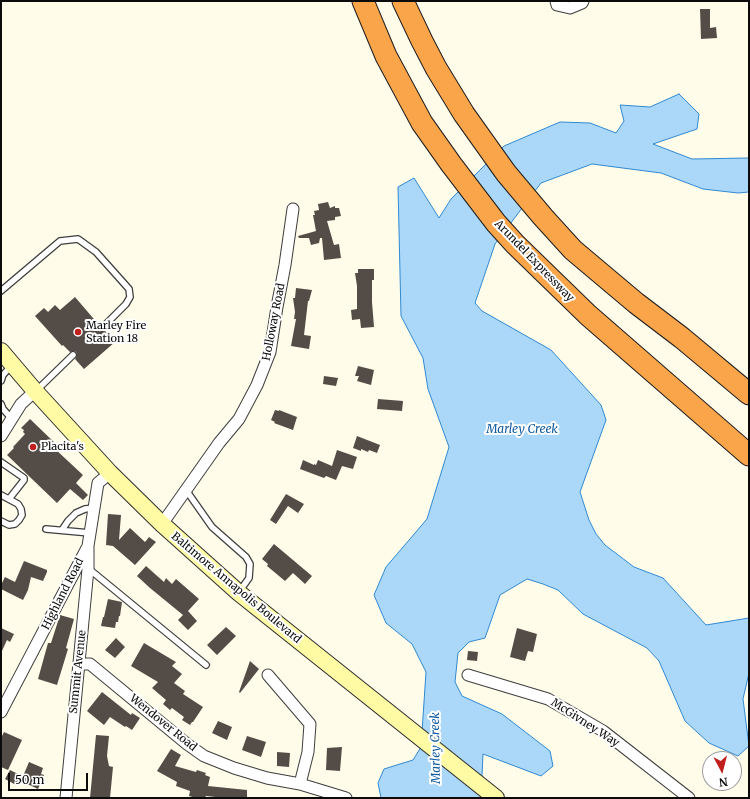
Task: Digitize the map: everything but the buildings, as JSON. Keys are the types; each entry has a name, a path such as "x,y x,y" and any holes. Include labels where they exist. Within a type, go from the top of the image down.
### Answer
{"highway":[{"name":"Arundel Expressway","path":"363,1 386,56 422,123 496,223 515,244 588,315 748,454"},
{"path":"403,1 436,68 464,114 506,173 543,217 574,250 636,303 682,338 749,394"}],"main road":[{"name":"Baltimore Annapolis Boulevard","path":"1,351 35,391 110,473 162,524 223,580 495,797"}],"street":[{"path":"556,1 557,5 570,8 582,3 583,1"},
{"name":"Holloway Road","path":"162,524 239,419 257,385 270,352 293,209"},
{"path":"1,436 21,404 35,391"},
{"name":"Highland Road","path":"1,712 88,546 98,483 110,473"},
{"name":"Summit Avenue","path":"66,798 88,569 88,546"},
{"name":"Wendover Road","path":"79,664 90,664 187,744 204,756 234,768 267,778 300,784 346,798"},
{"path":"268,675 310,724 308,752 300,784"},
{"name":"McGivney Way","path":"468,675 548,699 603,731 689,798"}],"lane":[{"path":"1,291 60,241 78,239 96,252 129,289 130,297 126,304 102,328"},
{"path":"35,391 73,356"},
{"path":"1,381 3,375 12,364"},
{"path":"1,404 3,409 12,419"},
{"path":"1,462 24,478 9,499"},
{"path":"186,490 212,527 246,557 250,564 249,578 239,592"},
{"path":"1,495 18,504 22,515 15,524 9,525 1,521"},
{"path":"62,530 76,513 85,509 94,508"},
{"path":"46,529 90,533"},
{"path":"88,569 206,665"}],"water":[{"name":"Marley Creek","path":"679,94 699,114 697,129 653,144 692,159 749,158 749,192 738,193 703,189 661,173 592,164 541,183 495,244 475,303 482,311 551,350 601,405 606,420 580,492 589,520 596,534 605,545 634,567 663,578 706,625 749,618 749,673 743,699 749,746 742,752 742,751 727,751 709,743 685,721 659,661 647,648 583,614 558,590 527,579 500,595 485,638 469,642 458,653 455,682 462,696 502,714 550,751 553,766 541,776 483,754 481,798 381,798 378,783 384,769 413,760 421,747 426,672 412,644 386,623 374,595 386,567 427,519 449,447 428,389 423,358 401,316 398,187 414,178 439,218 451,199 504,146 560,122 590,123 616,133 624,121 620,105 650,107"}],"place":[{"name":"Marley Fire Station 18","path":"78,332"},
{"name":"Placita's","path":"33,447"}]}
